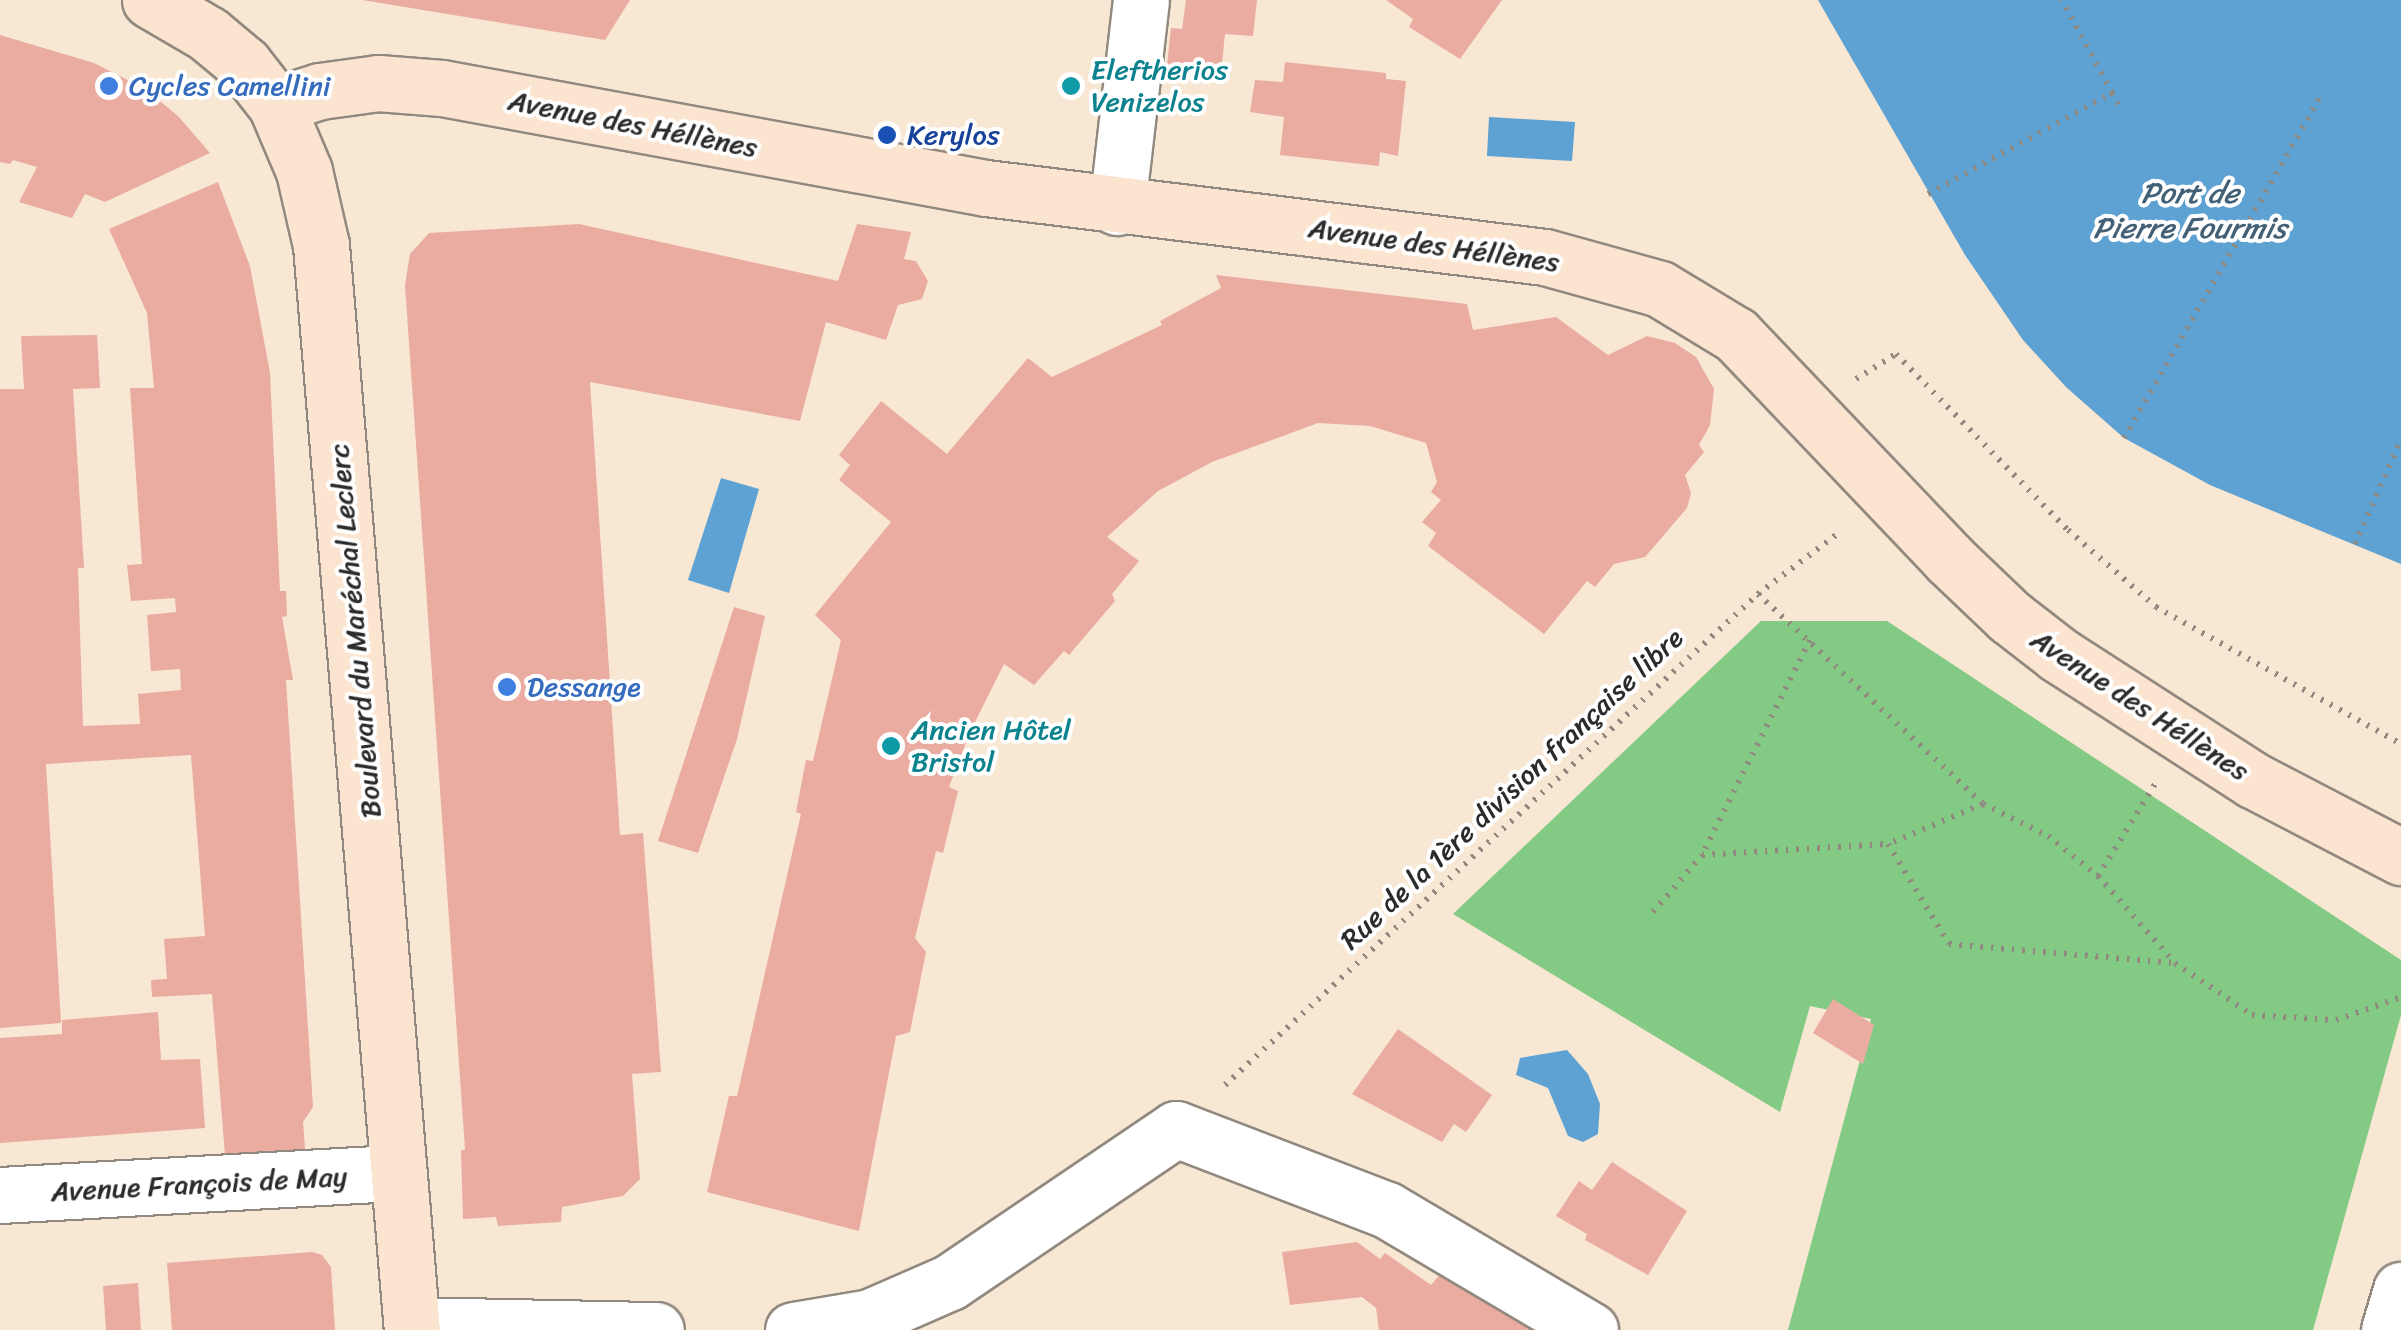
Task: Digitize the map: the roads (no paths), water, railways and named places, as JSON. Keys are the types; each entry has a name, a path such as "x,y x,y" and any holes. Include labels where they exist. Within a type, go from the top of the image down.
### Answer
{"main road":[{"name":"Boulevard du Maréchal Leclerc","path":"150,0 208,34 244,64 276,105 304,171 323,262 412,1328"},
{"name":"Avenue des Héllènes","path":"276,105 320,91 378,83 442,88 878,170 1117,206 1545,257 1660,289 1736,336 2010,617 2091,678 2253,780 2401,857"}],"street":[{"path":"1117,206 1142,0"},
{"path":"793,1330 870,1317 950,1282 1176,1130 1387,1210 1590,1330"},
{"name":"Avenue François de May","path":"0,1195 398,1173"},
{"path":"2389,1330 2401,1290"},
{"path":"412,1328 656,1330"}],"water":[{"name":"Port de Pierre Fourmis","path":"1818,0 2401,0 2401,564 2210,485 2124,438 2066,387 2023,340 1965,255"},
{"path":"1489,117 1575,122 1572,161 1487,156"},
{"path":"721,478 759,489 729,593 688,580"},
{"path":"1567,1050 1588,1074 1600,1104 1598,1134 1583,1142 1568,1136 1548,1088 1516,1075 1520,1058"}],"place":[{"name":"Cycles Camellini","path":"109,86"},
{"name":"Eleftherios Venizelos","path":"1071,86"},
{"name":"Kerylos","path":"887,135"},
{"name":"Dessange","path":"507,687"},
{"name":"Ancien Hôtel Bristol","path":"891,746"}]}
